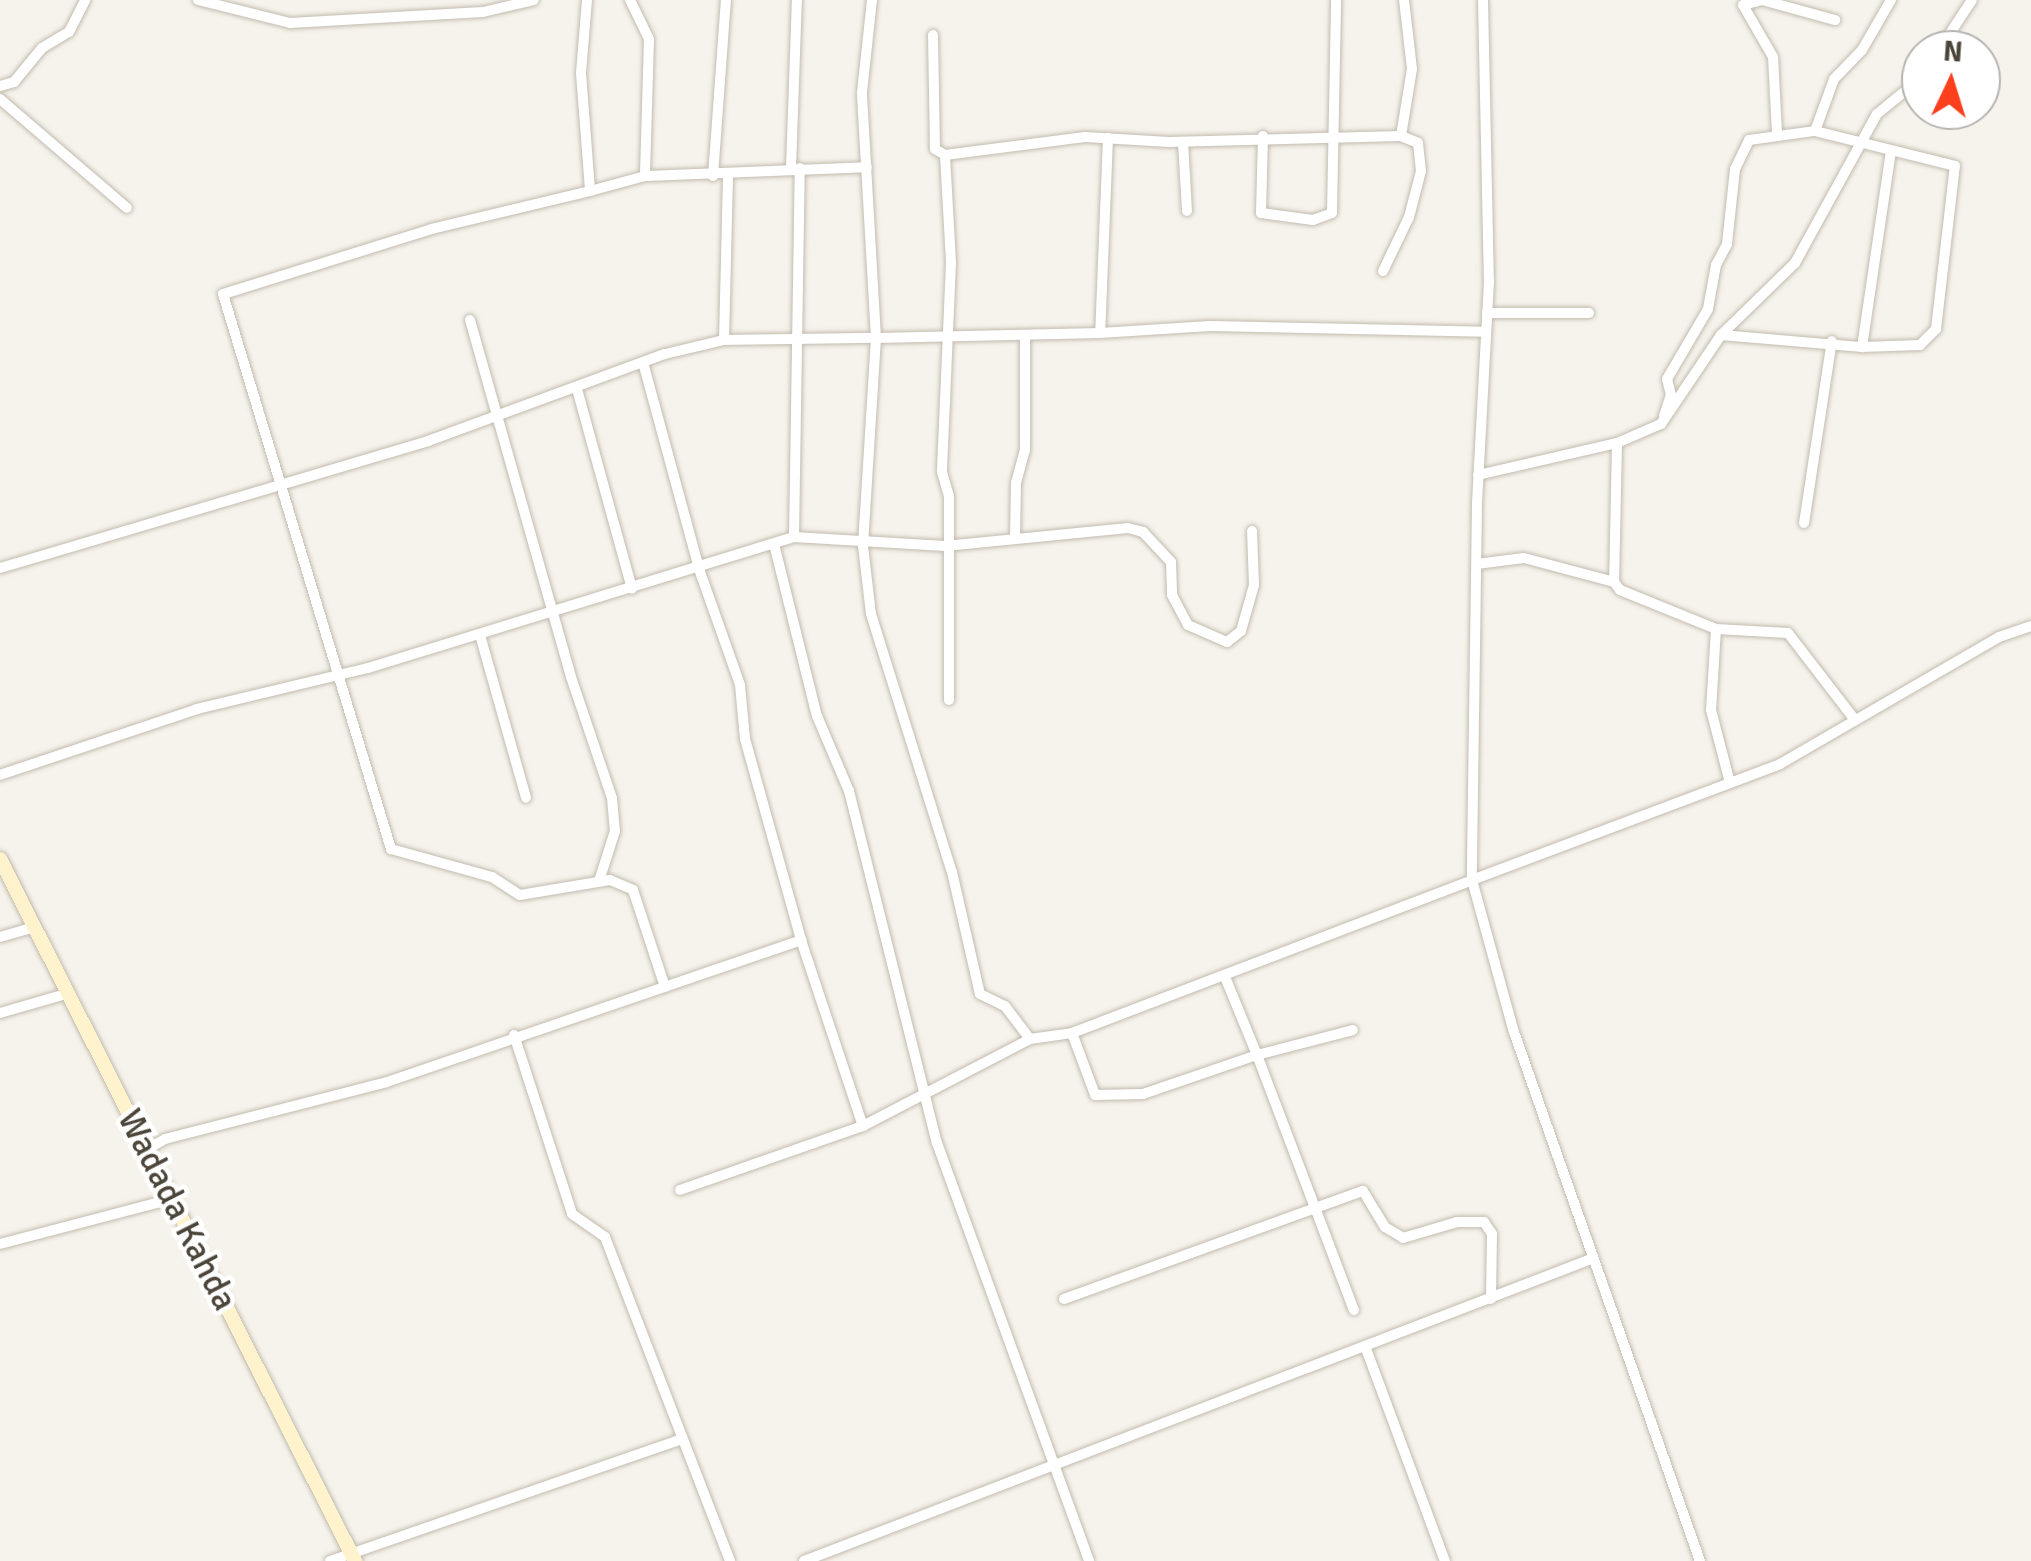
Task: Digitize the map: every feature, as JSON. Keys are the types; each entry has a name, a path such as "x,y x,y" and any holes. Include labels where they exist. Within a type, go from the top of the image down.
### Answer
{"main road":[{"name":"Wadada Kahda","path":"0,859 353,1558"}],"street":[{"path":"0,86 14,82 42,48 69,32 85,0"},
{"path":"198,0 290,22 483,12 534,0"},
{"path":"587,0 581,73 590,190"},
{"path":"630,0 649,39 645,176"},
{"path":"712,176 726,0"},
{"path":"794,537 797,0"},
{"path":"872,0 862,92 876,338 863,546 871,614 952,872 980,994 1005,1006 1030,1039"},
{"path":"1262,136 1260,213 1313,220 1332,214 1336,0"},
{"path":"1400,136 1412,69 1404,0"},
{"path":"1483,0 1487,314 1478,475 1472,880 1514,1032 1700,1561"},
{"path":"1777,133 1773,57 1743,4 1762,0 1835,20"},
{"path":"1815,132 1834,78 1862,50 1891,0"},
{"path":"1953,30 1972,0"},
{"path":"933,35 936,149 945,155 1108,138 1183,142 1262,136 1400,136 1418,143 1421,170 1409,217 1383,271"},
{"path":"1478,475 1617,442 1661,424 1721,334 1795,263 1877,114 1901,94"},
{"path":"0,99 128,208"},
{"path":"1661,424 1671,394 1667,379 1678,354 1695,340 1727,244 1735,169 1748,140 1777,133 1815,132 1955,166 1936,329 1920,344 1862,347 1832,340 1721,334"},
{"path":"1100,333 1108,138"},
{"path":"1183,142 1187,210"},
{"path":"1862,347 1891,151"},
{"path":"945,155 949,700"},
{"path":"666,987 633,890 600,880 520,895 492,877 391,849 334,677 283,479 224,294 432,228 645,176 728,176 796,168 866,167"},
{"path":"724,340 728,176"},
{"path":"1487,314 1589,314"},
{"path":"470,320 502,416 557,612 570,677 612,798 615,831 600,880"},
{"path":"0,568 283,479 502,416 724,340 798,343 1210,326 1486,332"},
{"path":"1014,539 1016,483 1025,450 1025,336"},
{"path":"1804,523 1832,340"},
{"path":"644,366 699,569 740,686 744,739 801,940 863,1126"},
{"path":"577,389 632,589"},
{"path":"1614,582 1617,442"},
{"path":"0,775 196,709 334,677 794,537 863,546 945,546 1143,532 1171,562 1172,595 1188,625 1227,642 1241,631 1254,585 1252,531"},
{"path":"774,544 817,716 849,791 937,1142 1089,1561"},
{"path":"1478,564 1524,558 1614,582 1681,620 1716,629 1788,634 1855,720"},
{"path":"680,1190 863,1126 928,1097 1030,1039 1072,1033 1225,977 1780,764 1998,637 2031,626"},
{"path":"1716,629 1711,710 1730,783"},
{"path":"480,634 526,798"},
{"path":"0,938 32,928"},
{"path":"146,1150 165,1139 387,1082 514,1035 801,940"},
{"path":"1225,977 1354,1310"},
{"path":"0,1013 66,994"},
{"path":"1072,1033 1095,1095 1143,1094 1257,1055 1353,1030"},
{"path":"514,1035 572,1214 605,1237 730,1561"},
{"path":"1064,1298 1363,1191 1385,1227 1403,1238 1457,1222 1484,1222 1492,1234 1491,1299"},
{"path":"0,1244 172,1199"},
{"path":"804,1561 1056,1468 1591,1259"},
{"path":"1365,1346 1445,1561"},
{"path":"330,1561 353,1558 683,1438"}]}
